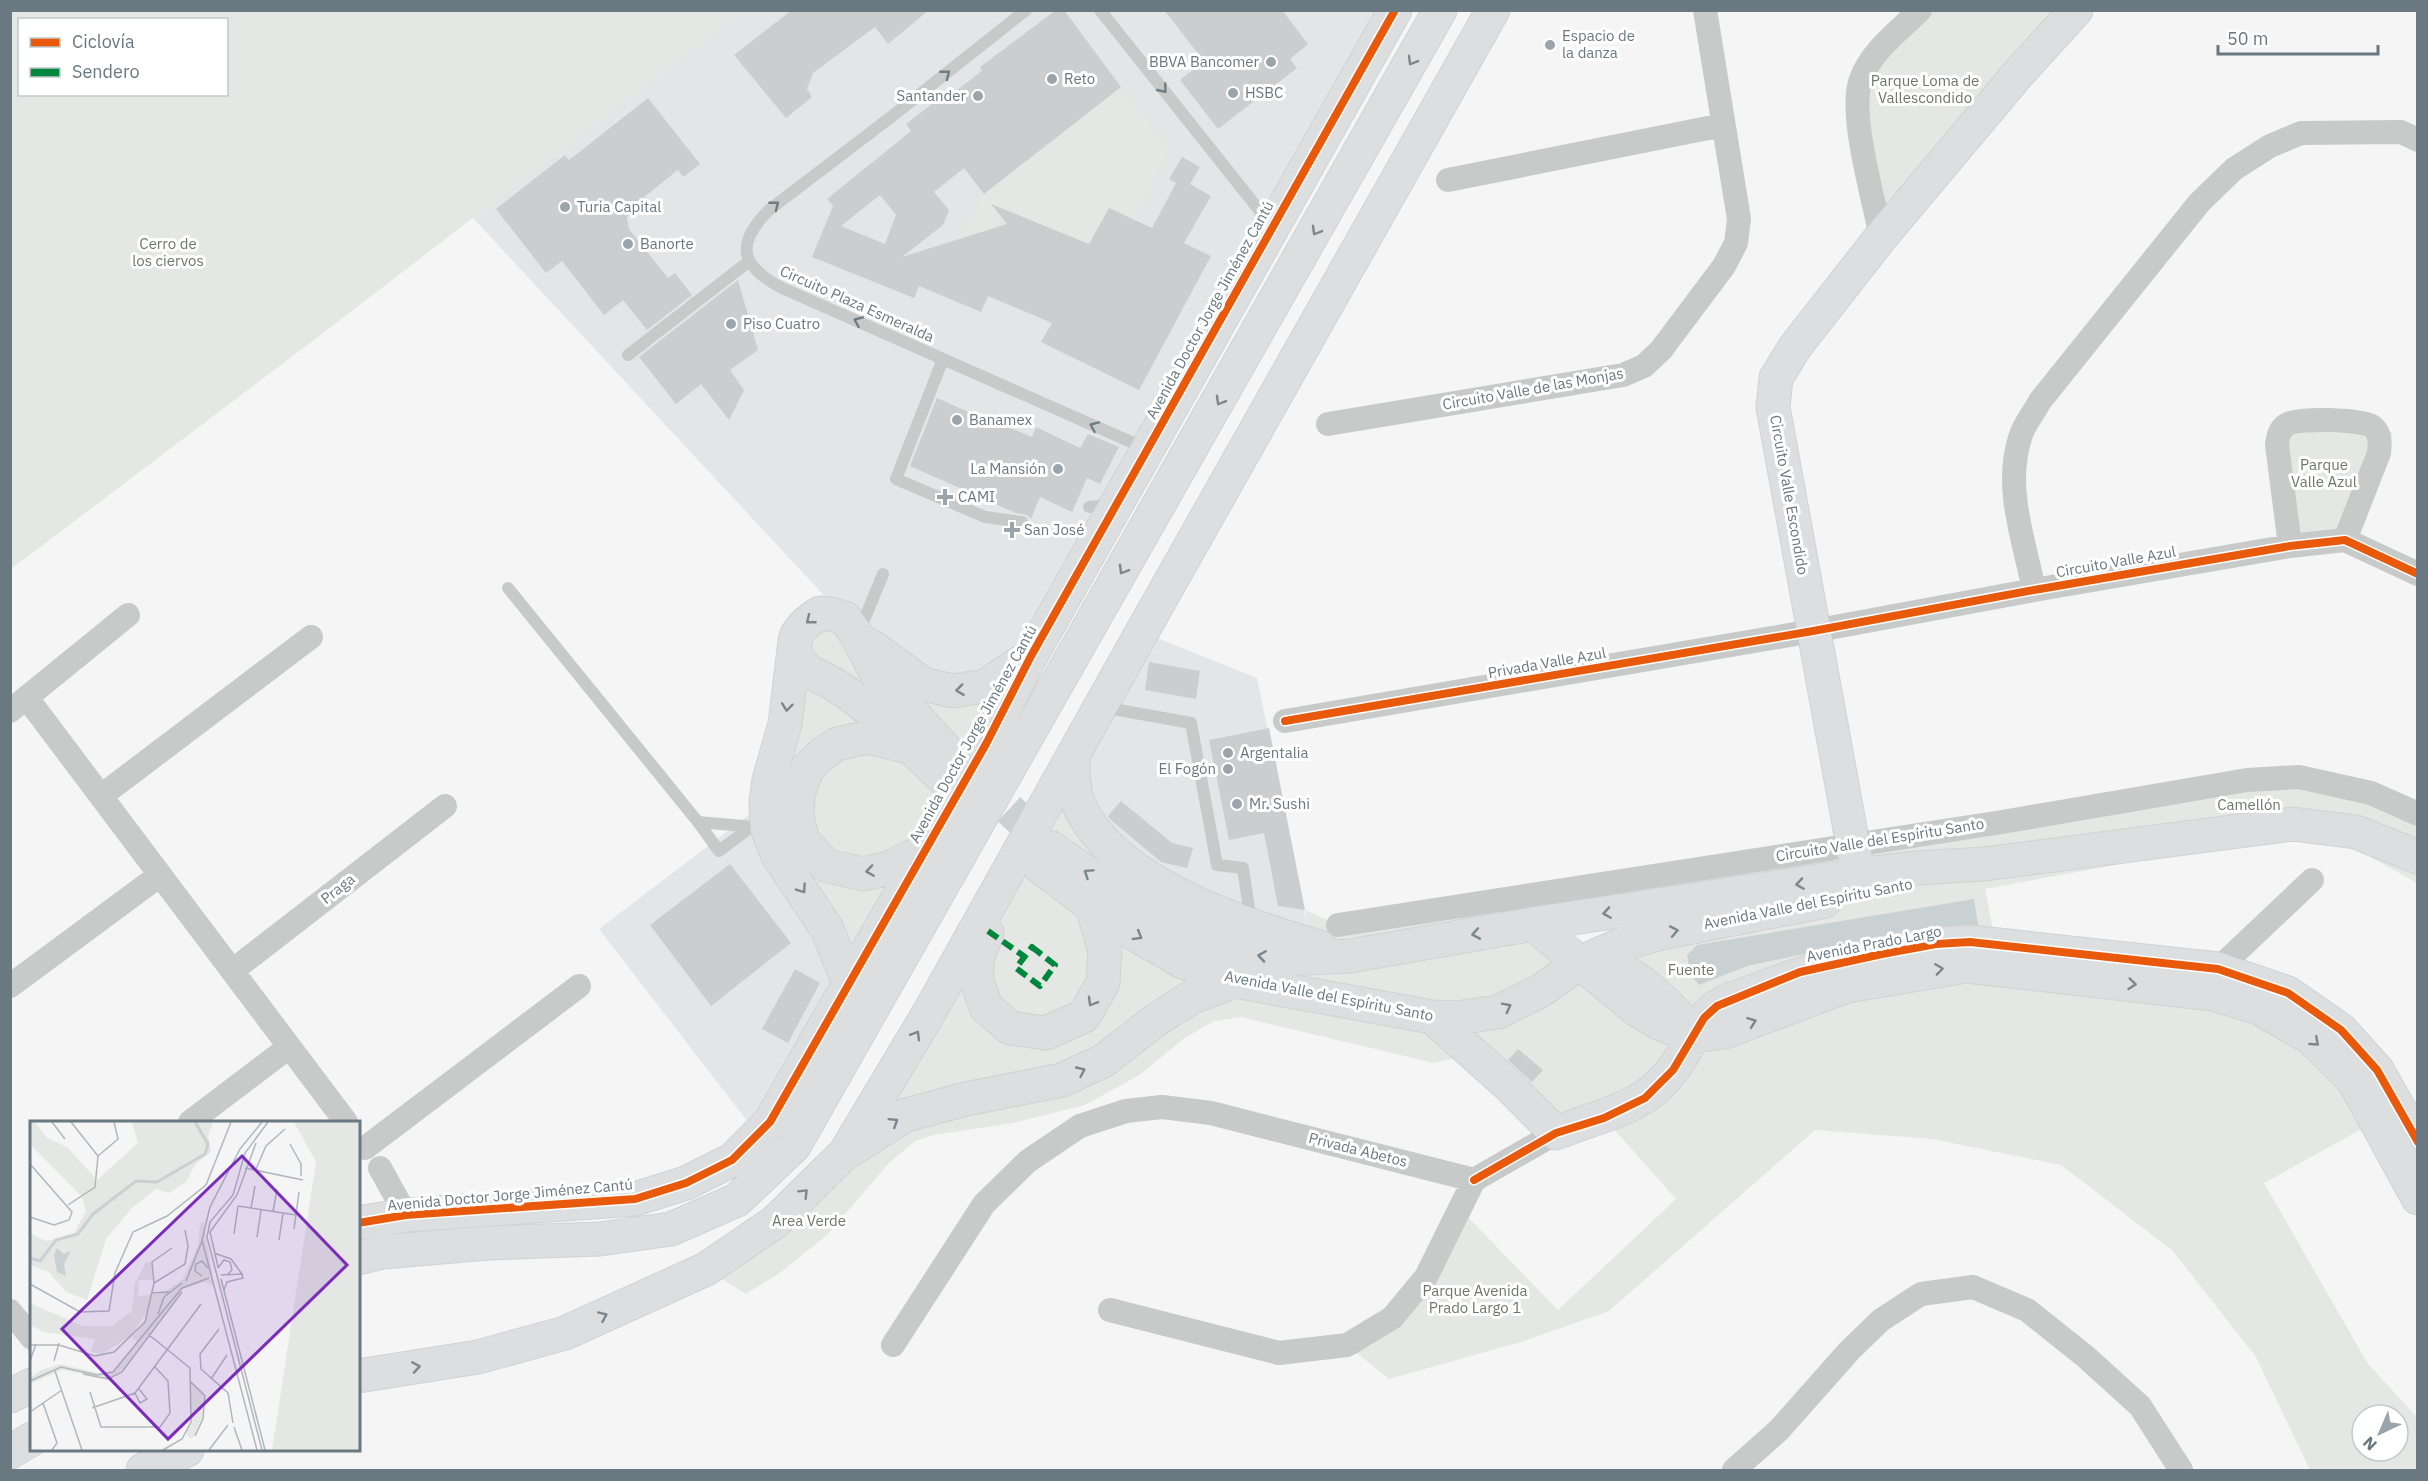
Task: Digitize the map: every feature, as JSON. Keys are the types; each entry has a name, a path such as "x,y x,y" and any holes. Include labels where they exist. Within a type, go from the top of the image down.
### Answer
{"main road":[{"name":"Avenida Doctor Jorge Jiménez Cantú","path":"360,1223 405,1215 635,1199 686,1183 732,1160 770,1122 987,744 1104,506 1148,449 1395,10"},
{"path":"360,1258 383,1252 488,1243 600,1239 671,1229 737,1200 794,1146 1440,10"},
{"path":"845,1153 930,1011 1493,10"},
{"name":"Circuito Valle Escondido","path":"1856,862 1773,407 1776,378 1795,347 1881,237 2017,75 2076,10"},
{"path":"794,649 801,664 812,674 846,692 910,747 952,772 877,674 845,618 831,614 819,614 801,629 794,649 785,723 769,780 759,828 827,929 849,983"},
{"path":"857,636 923,684 952,692 985,686 1030,656"},
{"path":"987,744 1057,684"},
{"path":"910,747 868,737 837,744 822,754 807,770 798,794 797,817 803,841 827,866 864,874 888,868 924,851"},
{"path":"1073,758 1073,782 1080,806 1092,827 1112,848 1165,886 1204,908 1252,926 1350,956"},
{"name":"Avenida Valle del Espíritu Santo","path":"1984,864 1917,883 1661,933 1620,945 1579,963 1542,990 1498,1012 1444,1017 1235,981 1182,961 1092,906 1045,857 1205,942 1262,957 1350,956 1533,924 1856,862 1917,868 1984,864 2293,824 2356,832 2418,857"},
{"path":"1007,874 978,956 976,978 986,1007 1010,1028 1046,1033 1084,1016 1103,983 1105,951 1092,906"},
{"path":"1533,924 1579,963 1611,966 1633,978 1673,1010 1695,1036"},
{"path":"1444,1017 1506,1084 1564,1130 1604,1118 1645,1098 1673,1070 1695,1036 1724,1032 1847,986 1966,966 2169,976 2218,969 2288,993 2341,1030 2377,1070 2406,1127 2418,1198"},
{"path":"2169,976 2213,994 2259,1008 2311,1038 2406,1127"},
{"path":"360,1376 478,1357 565,1333 706,1269 775,1222 845,1153 906,1115 966,1099 1062,1080 1103,1061 1156,1020 1192,997 1235,981"},
{"path":"10,1396 30,1386"},
{"path":"10,1452 30,1440"},
{"path":"143,1470 183,1451"}],"street":[{"name":"Circuito Valle de las Monjas","path":"1328,424 1623,375 1644,366 1660,350 1724,266 1736,243 1739,219 1705,10"},
{"path":"1881,237 1856,112 1860,80 1879,49 1920,10"},
{"path":"1448,180 1723,125"},
{"path":"2034,590 2013,493 2014,464 2020,436 2040,401 2199,203 2234,169 2270,146 2301,133 2401,132 2418,140"},
{"path":"2290,546 2277,445 2279,433 2287,423 2300,420 2360,423 2373,427 2380,439 2379,453 2345,540 2418,574"},
{"name":"Circuito Valle Azul","path":"1813,631 2290,546 2345,540"},
{"path":"128,615 19,705 100,796 345,1121"},
{"name":"Privada Valle Azul","path":"1285,722 1813,631"},
{"path":"100,796 311,637"},
{"name":"Circuito Valle del Espíritu Santo","path":"1338,925 1856,862 2257,779 2299,777 2372,793 2418,814"},
{"name":"Praga","path":"232,971 445,806"},
{"path":"10,986 160,875"},
{"path":"2218,969 2312,880"},
{"path":"405,1215 368,1152 579,986"},
{"path":"191,1121 289,1047"},
{"name":"Privada Abetos","path":"892,1345 953,1249 991,1197 1028,1161 1080,1126 1126,1111 1162,1107 1211,1113 1474,1180"},
{"path":"1110,1310 1279,1353 1347,1345 1392,1318 1426,1277 1474,1180 1564,1130"},
{"path":"1734,1470 1779,1430 1881,1320 1921,1294 1973,1287 2027,1310 2086,1357 2140,1406 2181,1470"},
{"path":"10,1311 30,1336"}],"lane":[{"path":"628,355 748,262 745,243 754,224 769,210 1026,10"},
{"path":"1100,10 1273,227"},
{"name":"Circuito Plaza Esmeralda","path":"748,262 764,279 782,288 1148,449"},
{"path":"944,359 896,479 985,518 1022,522"},
{"path":"857,636 883,574"},
{"path":"508,588 719,850 759,828"},
{"path":"1100,706 1191,723 1217,865 1243,868 1252,926"},
{"path":"698,822 759,828"}],"shaded area":[{"path":"742,11 1395,11 1031,656 952,691 845,618 473,218"},
{"path":"1142,632 1257,678 1311,945 1204,908 1080,806 1088,728"},
{"path":"766,802 849,983 758,1135 599,929"},
{"path":"1974,899 1979,931 1958,926 1930,927 1747,966 1699,985 1690,974 1687,955 1697,945"}],"green space":[{"name":"Cerro de los ciervos","path":"11,10 742,10 742,11 314,340 11,569"},
{"name":"Parque Loma de Vallescondido","path":"1920,11 2076,11 1881,237 1861,80"},
{"path":"1121,87 1170,148 1135,220 1109,208 1089,244 1004,209 996,227 956,240 984,194"},
{"name":"Parque Valle Azul","path":"2269,427 2393,432 2344,539 2292,543"},
{"path":"810,619 952,691 1031,656 849,983 766,802"},
{"path":"1073,758 1112,848 1310,944 1305,910 1338,925 2299,777 2417,814 2417,883 2351,846 2296,835 2235,843 1985,889 1996,945 1931,970 2168,988 2311,1038 2371,1124 2264,1183 2368,1364 2404,1403 2350,1403 2350,1463 2410,1463 2410,1409 2417,1417 2417,1470 2310,1470 2256,1357 2173,1251 2061,1165 1932,1139 1815,1130 1609,1311 1521,1342 1389,1379 1347,1345 1392,1318 1460,1209 1558,1310 1676,1199 1604,1118 1573,1127 1474,1053 1434,1063 1241,1017 1214,1021 1183,1039 1141,1074 1085,1105 1013,1123 934,1135 915,1141 889,1163 827,1235 781,1272 746,1294 706,1269 845,1153","holes":["1918,883 1661,933 1580,963 1534,924"]}],"building":[{"path":"792,10 929,10 888,44 875,27 813,73 807,89 812,97 786,118 734,55"},
{"path":"1056,10 1064,10 1121,87 984,194 964,168 934,192 949,210 943,225 902,257 1007,224 991,204 1089,244 1109,208 1152,228 1176,183 1169,179 1182,157 1200,167 1190,184 1211,196 1184,243 1211,256 1139,390 1041,342 1052,323 988,296 981,312 919,286 914,298 812,257 833,206 827,199 911,131 906,124 937,100 940,103 982,71 980,67","holes":["880,195 896,215 885,244 841,226"]},
{"path":"1164,10 1282,10 1308,44 1290,59 1297,68 1218,129 1180,80 1204,61"},
{"name":"Turia Capital","path":"648,98 700,164 683,177 678,170 634,205 627,218 629,229 668,278 675,273 692,295 647,330 623,300 604,315 562,261 546,273 496,209 565,155 569,160"},
{"path":"738,280 758,350 730,370 744,390 729,420 701,384 676,404 639,357"},
{"path":"937,398 1000,426 1001,424 1032,437 1036,427 1080,448 1088,434 1119,447 1100,484 1087,478 1072,512 1040,497 1031,519 1027,515 1016,513 910,466"},
{"path":"1149,662 1200,671 1196,699 1145,690"},
{"path":"1269,728 1305,910 1278,906 1264,833 1229,840 1209,740"},
{"path":"1121,801 1172,843 1193,848 1187,868 1161,862 1111,820 1108,816"},
{"path":"730,864 791,943 711,1006 650,925"},
{"path":"795,969 820,983 788,1043 762,1029"},
{"path":"1518,1049 1543,1070 1532,1082 1508,1060"}],"tunnel":[{"path":"973,776 1051,848"}],"marked path":[{"path":"988,931 1025,957"},
{"path":"1032,947 1055,965 1040,986 1016,968 1032,947"}],"cycle path":[{"path":"360,1223 406,1215 635,1199 686,1183 732,1160 770,1122 986,744 1031,656 1395,10"},
{"path":"1285,721 1813,631 2290,546 2345,540 2418,574"},
{"name":"Avenida Prado Largo","path":"1474,1180 1556,1133 1604,1118 1645,1098 1673,1070 1704,1018 1717,1006 1800,972 1936,944 1970,942 2218,969 2288,993 2341,1030 2377,1070 2418,1142"}],"place":[{"name":"Espacio de la danza","path":"1550,45"},
{"name":"BBVA Bancomer","path":"1271,62"},
{"name":"Reto","path":"1052,79"},
{"name":"HSBC","path":"1233,93"},
{"name":"Santander","path":"978,96"},
{"name":"Turia Capital","path":"565,207"},
{"name":"Banorte","path":"628,244"},
{"name":"Piso Cuatro","path":"731,324"},
{"name":"Banamex","path":"957,420"},
{"name":"La Mansión","path":"1058,469"},
{"name":"CAMI","path":"945,497"},
{"name":"San José","path":"1012,530"},
{"name":"Argentalia","path":"1228,753"},
{"name":"El Fogón","path":"1228,769"},
{"name":"Mr. Sushi","path":"1237,804"}],"park label":[{"name":"Camellón","path":"2249,805"},
{"name":"Fuente","path":"1691,970"},
{"name":"Area Verde","path":"809,1221"},
{"name":"Parque Avenida Prado Largo 1","path":"1475,1300"}]}
